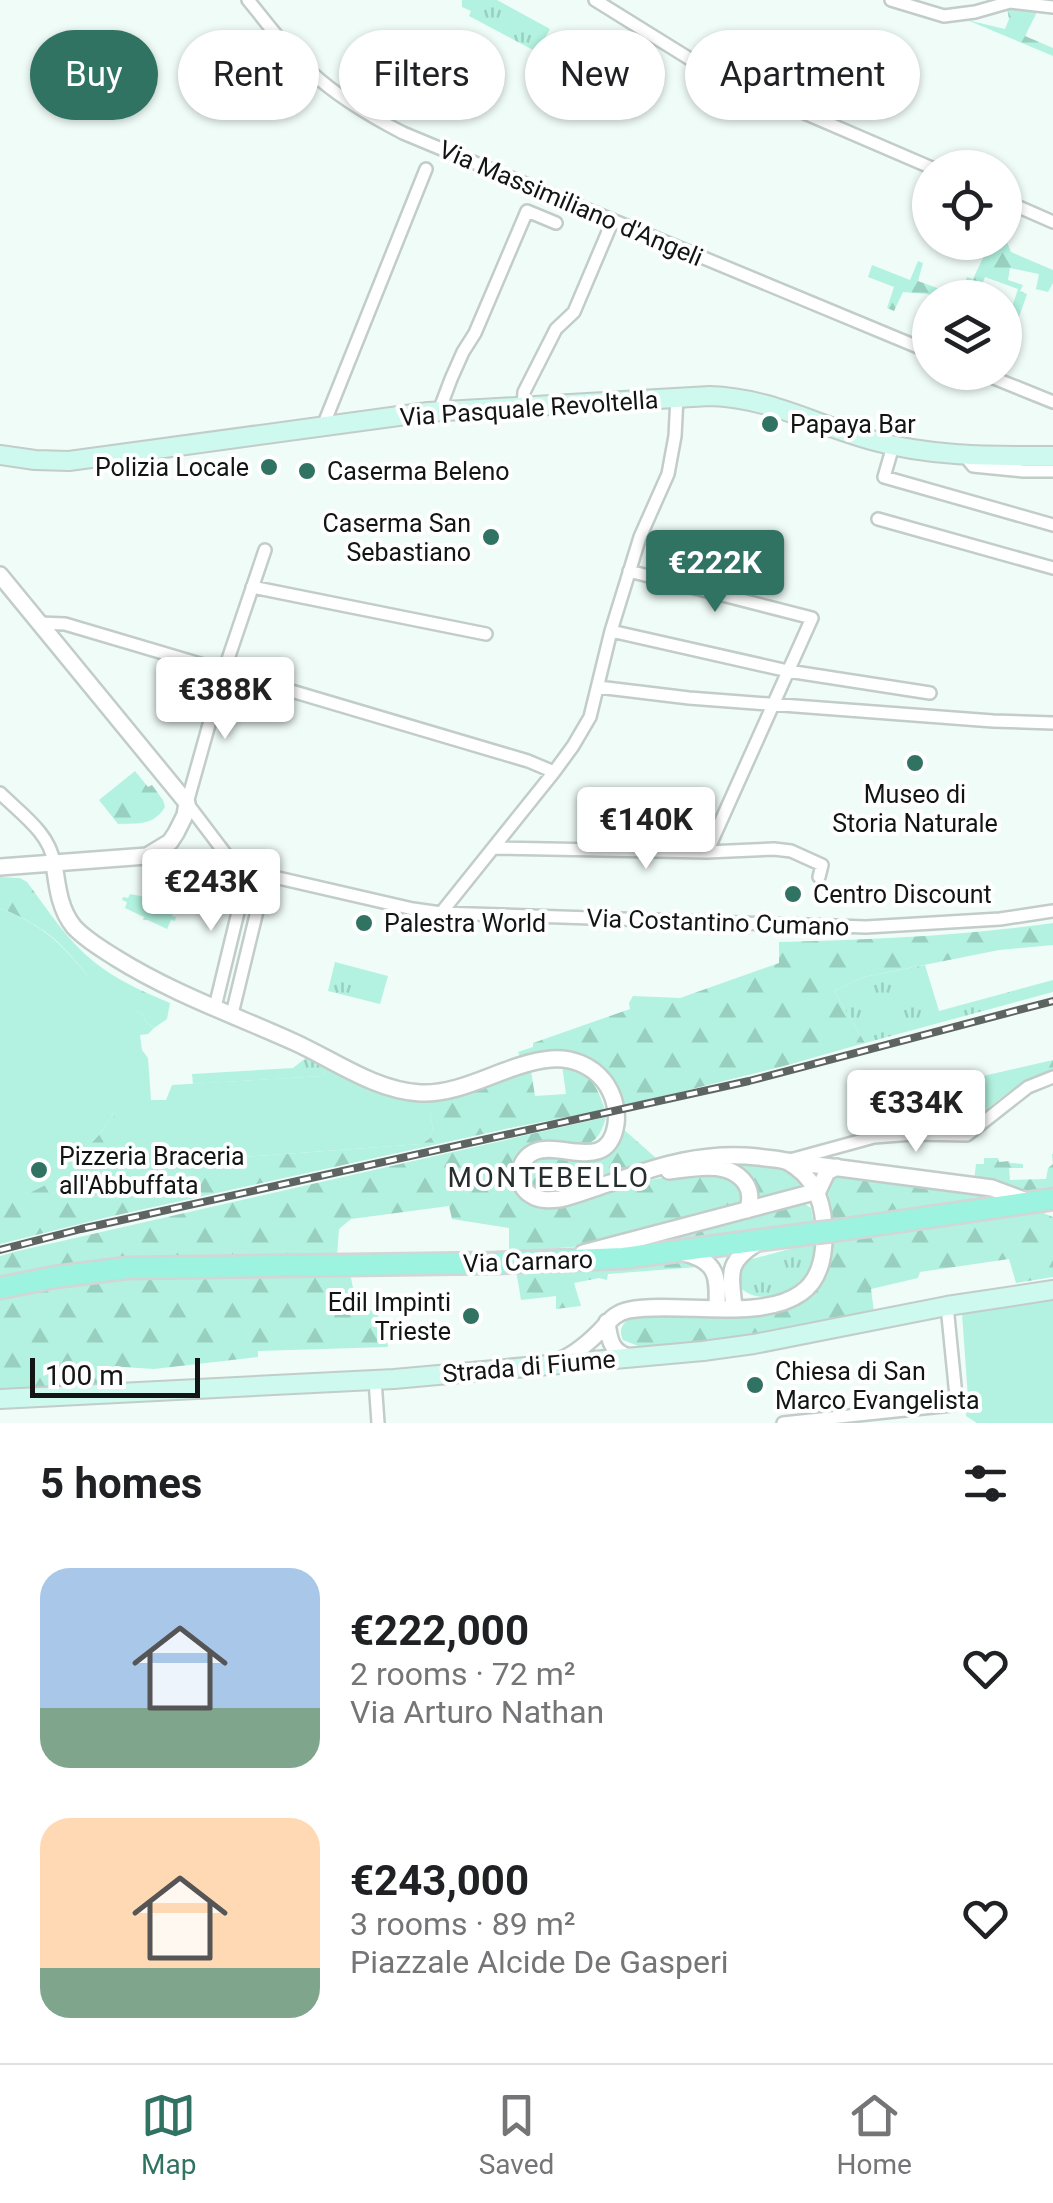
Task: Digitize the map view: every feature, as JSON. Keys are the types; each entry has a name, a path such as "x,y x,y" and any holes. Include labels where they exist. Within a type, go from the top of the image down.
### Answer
{"main road":[{"name":"Via Pasquale Revoltella","path":"0,455 69,461 439,411 725,397 784,408 893,446 964,454 1053,456"},
{"name":"Via Carnaro","path":"0,1288 127,1268 623,1258 1042,1201"},
{"name":"Strada di Fiume","path":"0,1399 376,1380 725,1348 1053,1290"}],"street":[{"name":"Via Massimiliano d'Angeli","path":"248,0 312,73 403,134 912,345"},
{"path":"595,0 705,66 912,159"},
{"path":"891,0 944,16 1010,2 1053,7"},
{"path":"323,426 426,169"},
{"path":"1022,208 1053,222"},
{"path":"439,411 527,211 556,223"},
{"path":"523,406 524,392 556,328 574,312 613,220"},
{"path":"1021,390 1053,402"},
{"path":"1030,394 1053,391"},
{"path":"441,913 554,772 590,716 643,527 668,474 677,398"},
{"path":"893,446 884,477 1053,525"},
{"path":"964,454 974,466 990,470 1053,471"},
{"path":"878,519 1053,568"},
{"path":"0,867 147,856 170,842 185,816 224,671 264,550"},
{"path":"629,571 812,618 708,852"},
{"path":"0,575 243,870 215,1007"},
{"path":"252,587 486,634"},
{"path":"40,623 65,624 554,772"},
{"path":"612,630 788,671 930,693"},
{"path":"598,687 688,698 993,722 1053,723"},
{"path":"0,793 50,845 67,917 87,938 166,988 300,1044 360,1075 406,1091 439,1092 554,1058 574,1060 592,1068 612,1096 617,1119 614,1132 596,1152 532,1153 520,1168 519,1178 531,1196 543,1200 568,1198 668,1163 716,1155 837,1166 992,1188 1042,1201 1053,1211"},
{"path":"494,848 708,852 774,849 791,851 822,865 819,878"},
{"name":"Via Costantino Cumano","path":"147,856 266,874 413,910 441,913 866,927 1053,912"},
{"path":"232,1014 266,874"},
{"path":"786,1161 874,1137 967,1135 1028,1087 1053,1077"},
{"path":"603,1359 597,1349 613,1316 632,1309 777,1304 810,1286 821,1263 824,1222 814,1184 786,1161"},
{"path":"818,1191 826,1172 837,1166"},
{"path":"621,1179 687,1169 728,1170 737,1174 750,1191 747,1210"},
{"path":"536,1262 622,1244 818,1191"},
{"path":"734,1308 732,1270 736,1259 761,1241"},
{"path":"680,1252 696,1256 716,1272 717,1308"},
{"path":"784,1423 952,1405 956,1396 947,1306"},
{"path":"605,1330 617,1352 630,1357"},
{"path":"550,1364 573,1354 605,1330"},
{"path":"376,1380 378,1423"}],"green space":[{"path":"462,0 497,0 550,29 525,30 525,46 505,35 505,30 495,30 469,16 471,11 462,7"},
{"path":"1007,8 1038,10 1025,36 1053,48 1053,56 967,20 1005,29 1009,19"},
{"path":"1022,257 1053,270 1048,292 1036,289 1039,274 1010,268 1008,280 966,280 973,279 982,260 1022,260"},
{"path":"918,261 923,263 918,280 912,280 912,293 903,292 894,311 887,308 894,287 868,277 872,265 910,280"},
{"path":"135,771 148,787 152,785 165,807 150,820 118,824 99,800"},
{"path":"0,877 27,882 66,934 102,968 170,1003 167,1019 154,1028 142,1014 128,1007 137,996 93,968 87,975 49,935 0,908"},
{"path":"130,894 174,907 175,921 171,920 167,929 143,920 144,917 125,908 127,902 123,897"},
{"path":"0,908 48,935 87,975 93,967 138,996 129,1007 142,1014 154,1028 140,1035 142,1050 148,1058 151,1100 166,1100 172,1085 322,1076 328,1067 447,1097 442,1109 430,1113 430,1138 421,1144 243,1157 244,1173 239,1175 127,1185 125,1169 110,1179 102,1178 99,1171 118,1152 114,1111 102,1132 73,1160 77,1169 20,1198 13,1192 0,1194"},
{"path":"1053,923 1053,945 999,950 864,977 834,991 865,1043 624,1106 596,1063 557,1053 521,1059 518,1052 533,1047 533,1043 630,1009 633,996 680,998 779,963 779,942 916,937"},
{"path":"335,962 388,976 380,1004 328,991"},
{"path":"925,965 939,1011 1053,980 1053,992 865,1043 834,991 864,977"},
{"path":"307,1057 328,1067 322,1076 193,1084 192,1074 293,1068"},
{"path":"1053,1060 1053,1069 1010,1092 972,1123 970,1079"},
{"path":"562,1065 591,1080 605,1110 0,1244 0,1194 38,1179 72,1158 101,1132 115,1109 118,1152 101,1165 125,1168 128,1185 242,1157 421,1144 430,1138 433,1128 430,1113 447,1097 531,1071 535,1096 566,1094"},
{"path":"606,1117 592,1142 537,1143 520,1154 511,1175 523,1200 538,1207 559,1207 647,1181 705,1175 733,1178 745,1194 743,1203 583,1246 509,1252 509,1228 452,1219 449,1206 351,1219 339,1229 337,1255 103,1260 0,1279 0,1256 18,1251"},
{"path":"622,1128 656,1158 603,1178 609,1174 565,1176 541,1187 550,1191 540,1190 532,1183 529,1169 537,1161 602,1158 611,1150"},
{"path":"984,1158 1023,1164 1023,1168 1009,1168 1010,1180 1046,1179 1053,1164 1053,1188 1038,1192 974,1181 976,1164 984,1164"},
{"path":"726,1162 778,1168 804,1181 805,1186 756,1202 743,1173"},
{"path":"839,1173 1001,1197 832,1223 826,1189 829,1179"},
{"path":"805,1204 811,1208 814,1225 650,1247 704,1226"},
{"path":"1031,1208 1053,1217 1053,1277 1016,1283 1009,1259 920,1272 918,1278 871,1289 874,1312 712,1341 638,1346 623,1340 621,1335 623,1325 636,1315 775,1313 789,1309 818,1287 834,1239"},
{"path":"815,1242 807,1273 786,1291 762,1297 740,1287 745,1261"},
{"path":"680,1261 698,1267 608,1274 607,1280 574,1283 581,1306 556,1309 556,1296 521,1300 516,1270 597,1268"},
{"path":"350,1273 356,1303 378,1314 378,1336 387,1338 388,1347 258,1351 258,1357 154,1369 123,1367 98,1386 0,1389 0,1298 17,1292 80,1279"},
{"path":"1053,1300 1053,1423 977,1423 966,1416 962,1314"}],"railway":[{"path":"0,1250 749,1081 1053,1001"}],"place":[{"name":"Papaya Bar","path":"770,424"},
{"name":"Polizia Locale","path":"269,467"},
{"name":"Caserma Beleno","path":"307,471"},
{"name":"Caserma San Sebastiano","path":"491,537"},
{"name":"Museo di Storia Naturale","path":"915,763"},
{"name":"Centro Discount","path":"793,894"},
{"name":"Palestra World","path":"364,923"},
{"name":"Pizzeria Braceria all'Abbuffata","path":"39,1170"},
{"name":"Edil Impinti Trieste","path":"471,1316"},
{"name":"Chiesa di San Marco Evangelista","path":"755,1385"}],"district":[{"name":"MONTEBELLO","path":"549,1177"}]}
